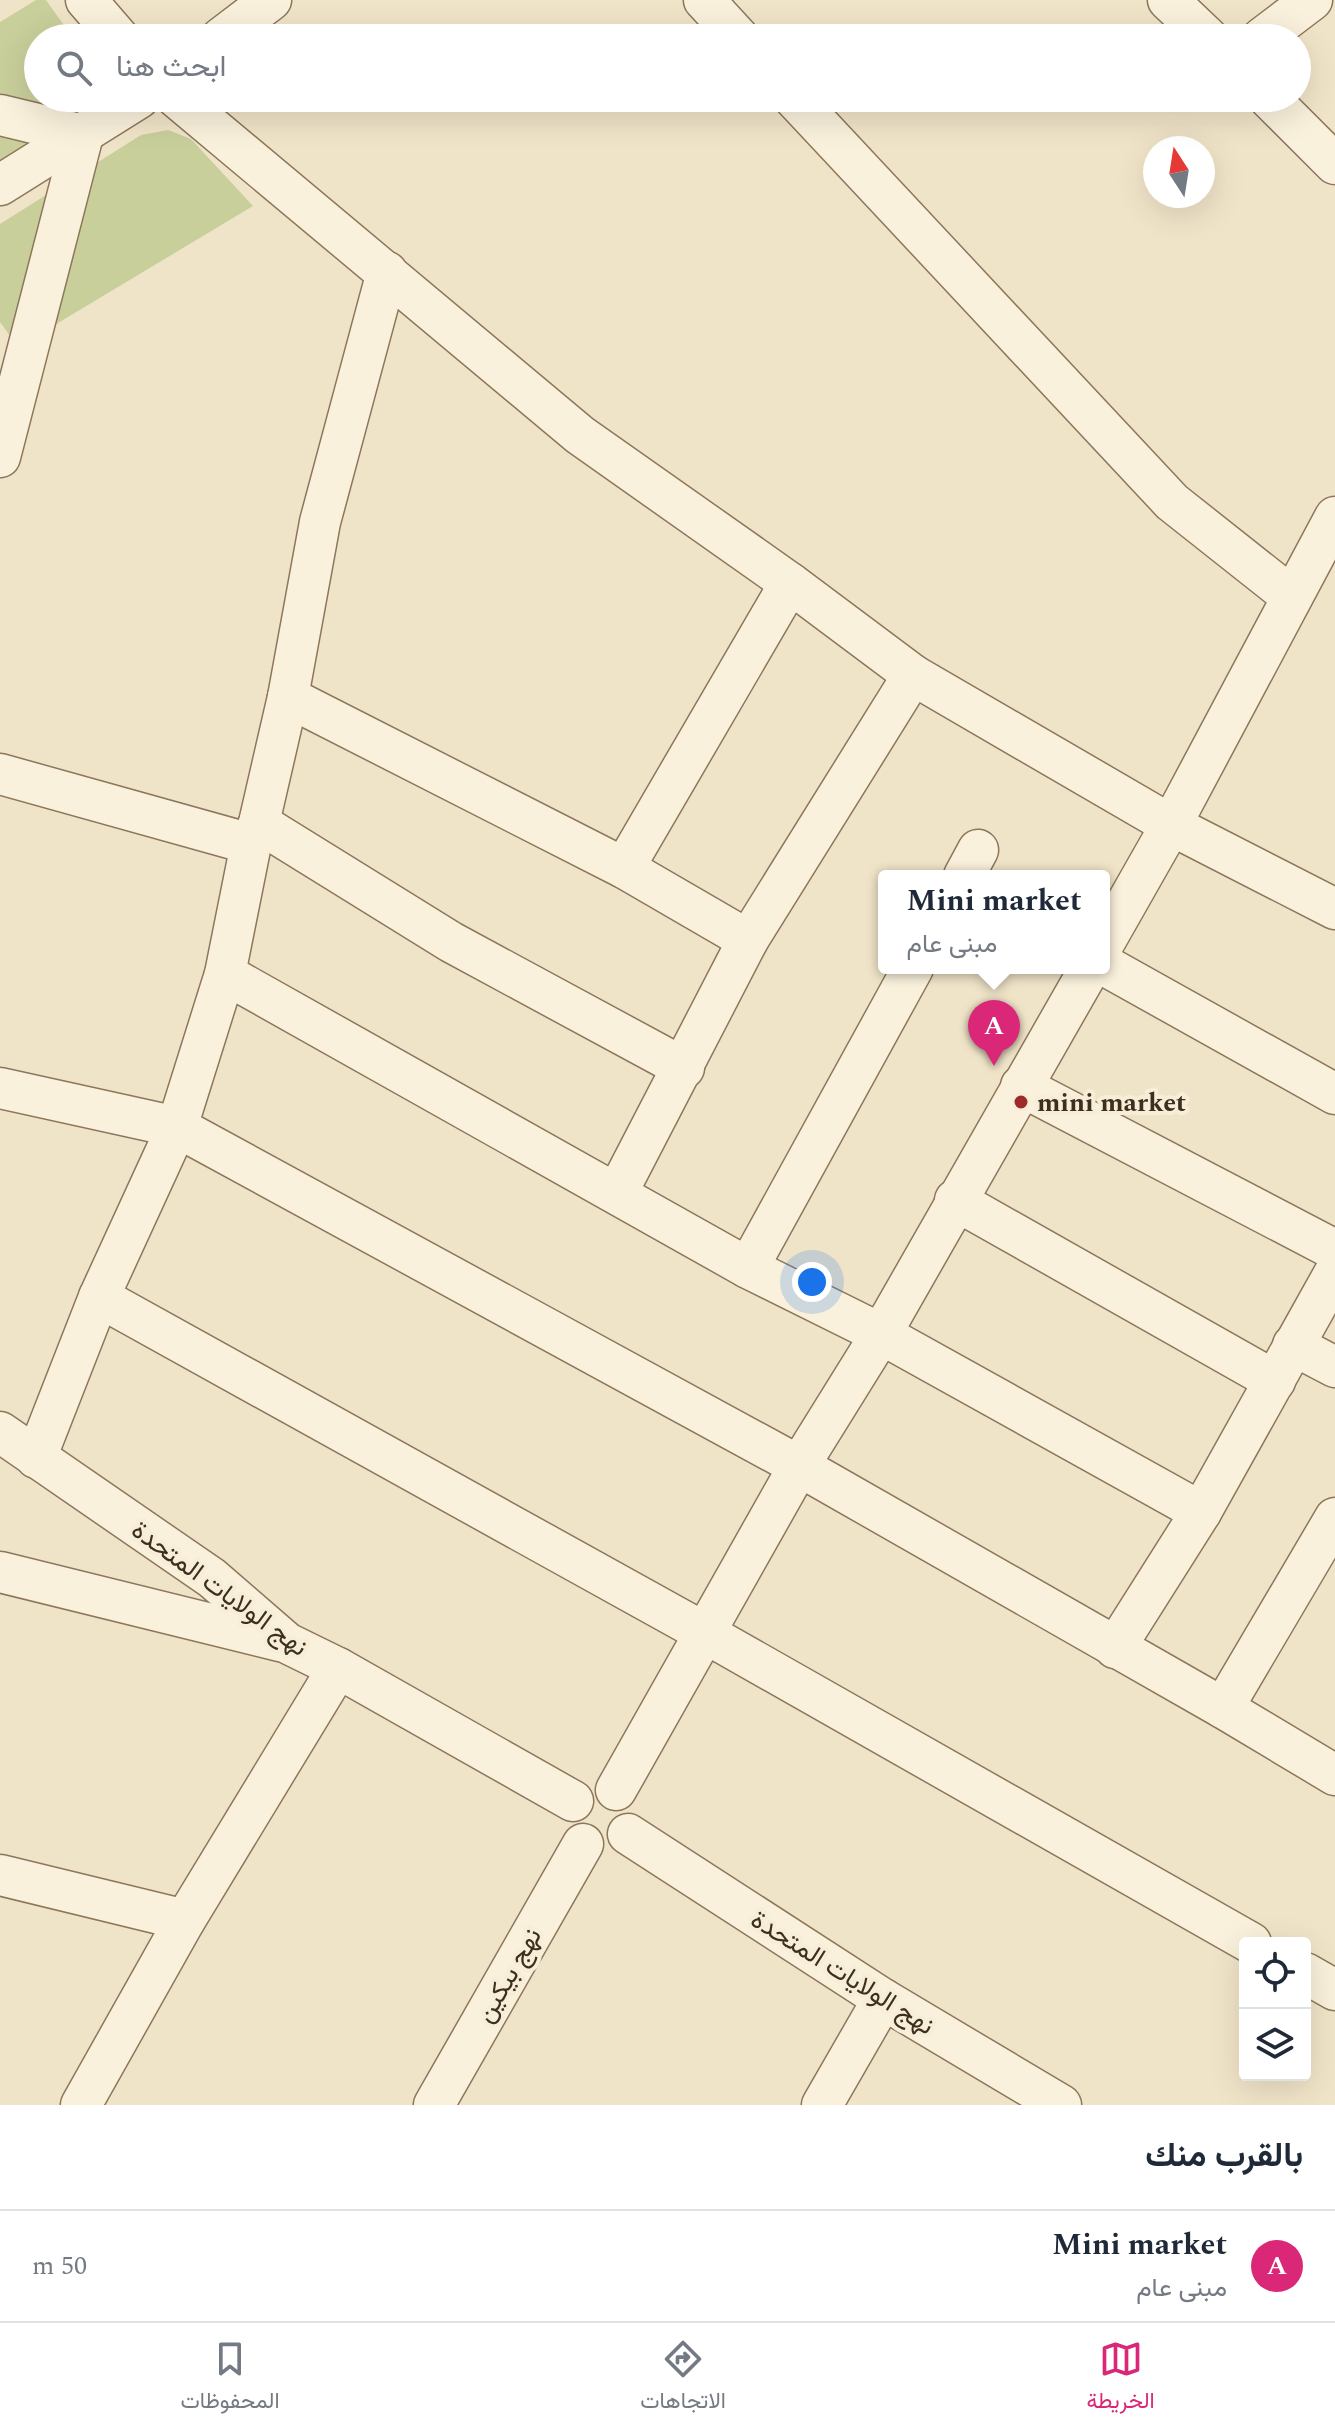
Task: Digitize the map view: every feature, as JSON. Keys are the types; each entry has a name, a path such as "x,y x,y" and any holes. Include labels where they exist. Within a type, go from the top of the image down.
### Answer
{"street":[{"path":"86,0 107,24"},
{"path":"239,24 271,0"},
{"path":"704,0 726,24"},
{"path":"1168,0 1193,24"},
{"path":"1280,24 1312,0"},
{"path":"0,185 118,112"},
{"path":"194,112 580,435 790,583 913,675 1171,825 1335,909"},
{"path":"807,112 1172,502 1292,597"},
{"path":"1283,112 1335,164"},
{"path":"0,115 83,135"},
{"path":"0,457 83,135"},
{"path":"36,1458 99,1297 177,1127 225,974 288,697 320,522 387,272"},
{"path":"1110,932 1171,825 1335,517"},
{"path":"624,868 790,583"},
{"path":"617,1193 748,940 913,675"},
{"path":"288,697 624,868 748,940"},
{"path":"0,774 255,834 684,1068"},
{"path":"1110,968 1335,1094"},
{"path":"225,974 748,1268 881,1334 1201,1512"},
{"path":"748,1268 910,974"},
{"path":"616,1790 799,1466 881,1334 1086,974"},
{"path":"1021,1086 1335,1250"},
{"path":"0,1088 177,1127 799,1466 1335,1774"},
{"path":"955,1200 1275,1381"},
{"path":"1115,1648 1201,1512 1335,1272"},
{"path":"99,1297 705,1633 1240,1937"},
{"path":"1293,1345 1335,1367"},
{"name":"نهج الولايات المتحدة","path":"0,1432 212,1578 287,1643 338,1668 573,1801"},
{"path":"1223,1708 1335,1518"},
{"path":"0,1572 287,1643"},
{"path":"81,2105 185,1920 338,1668"},
{"path":"592,1786 616,1790 625,1796 633,1814 628,1834 613,1848 603,1850 583,1844 576,1838 568,1819 573,1801 592,1786"},
{"name":"نهج الولايات المتحدة","path":"628,1834 883,1999 1061,2105"},
{"name":"نهج بيكين","path":"434,2105 583,1844"},
{"path":"0,1875 185,1920"},
{"path":"1311,1976 1335,1990"},
{"path":"822,2105 883,1999"}],"green space":[{"path":"36,0 46,0 63,24 24,24 24,112 76,112 0,160 0,22"},
{"path":"168,130 191,139 253,206 18,347 0,322 0,224 141,135"}],"place":[{"name":"Mini market","path":"994,1066"},
{"name":"mini market","path":"1021,1102"}]}
